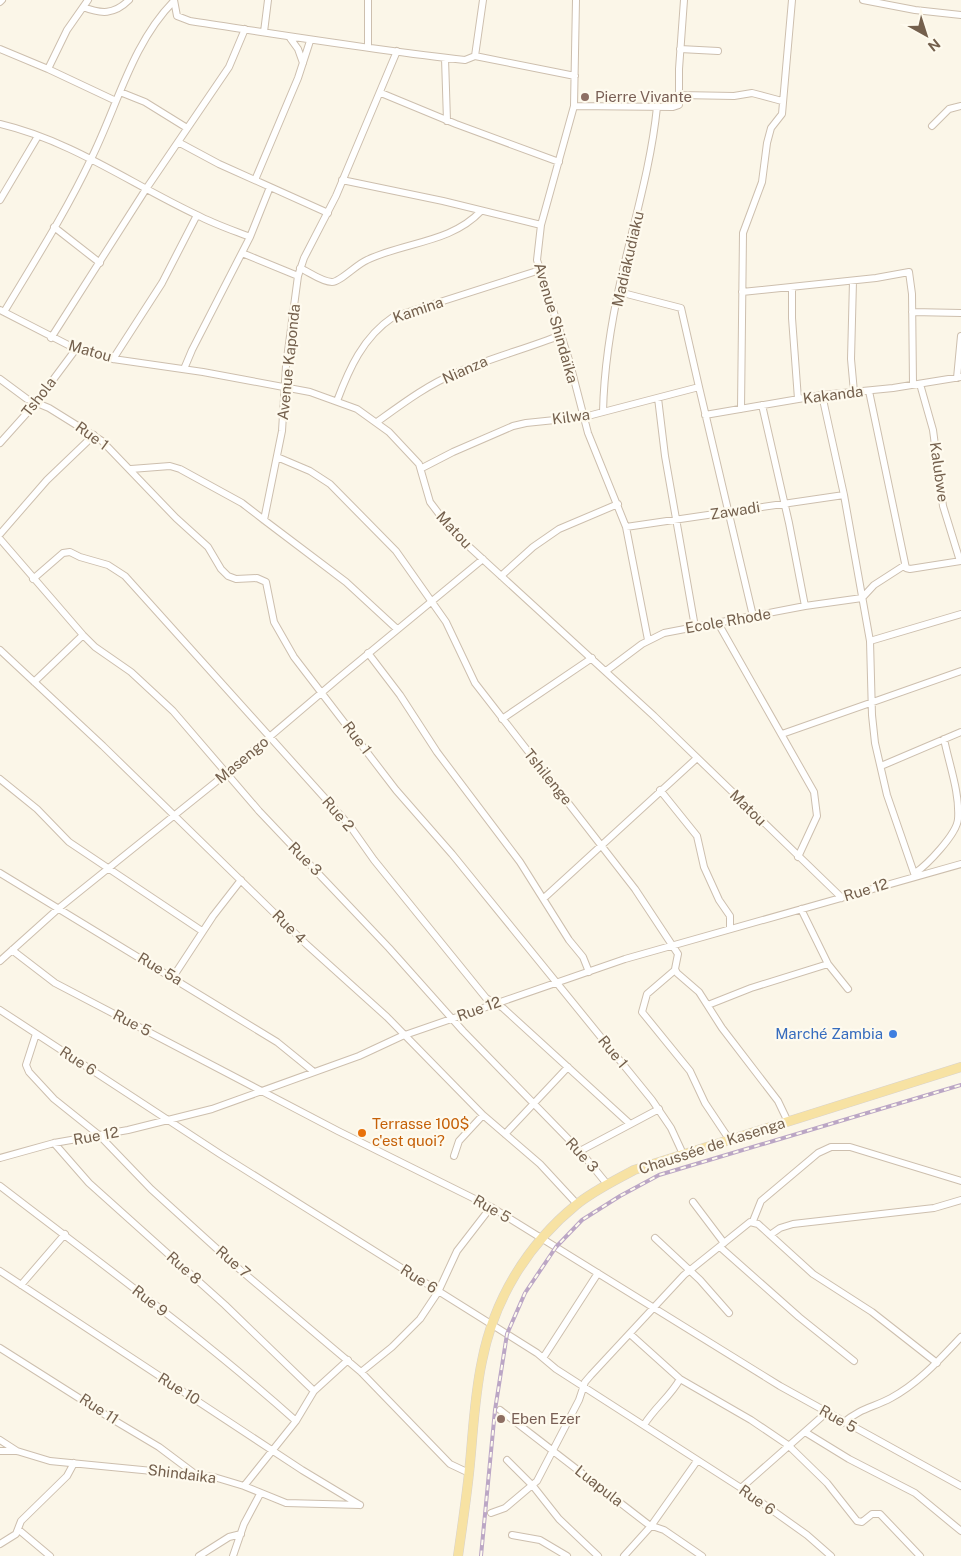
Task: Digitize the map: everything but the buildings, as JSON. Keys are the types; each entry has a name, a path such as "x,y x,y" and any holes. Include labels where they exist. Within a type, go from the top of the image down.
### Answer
{"main road":[{"name":"Chaussée de Kasenga","path":"458,1555 481,1362 492,1324 516,1274 542,1237 577,1204 607,1184 634,1170 961,1067"}],"street":[{"path":"48,68 67,30 88,0"},
{"path":"83,7 100,13 111,11 129,0"},
{"path":"174,0 176,14 180,18 348,47 368,47 468,60 475,56 575,76"},
{"path":"2,311 54,227 92,158 120,92 158,18 174,0"},
{"path":"264,32 268,0"},
{"path":"368,0 368,47"},
{"path":"475,56 483,0"},
{"name":"Avenue Shindaïka","path":"576,0 574,106 541,226 537,254 540,270 594,450 618,504 626,528 648,640"},
{"path":"574,106 678,106 684,0"},
{"path":"742,409 743,233 762,182 771,128 782,114 792,0"},
{"path":"863,0 915,10 961,15"},
{"path":"51,338 146,189 229,68 245,29"},
{"path":"290,38 298,49 303,64"},
{"path":"255,180 303,64 310,41"},
{"path":"680,49 718,51"},
{"path":"0,50 48,68 116,102"},
{"name":"Avenue Kaponda","path":"264,520 277,458 300,268 328,213 381,93 397,51"},
{"path":"445,58 447,121"},
{"path":"120,92 145,102 187,128"},
{"path":"381,93 447,121 559,162"},
{"path":"680,95 734,96 752,93 782,101"},
{"path":"932,126 949,110 961,106"},
{"name":"Madiakudiaku","path":"603,412 606,364 619,292 649,164 657,107"},
{"path":"0,124 38,136 92,158 197,215 250,237"},
{"path":"0,200 38,136"},
{"path":"178,142 328,213"},
{"path":"342,180 541,226"},
{"path":"184,369 196,341 250,237 270,187"},
{"path":"300,268 327,281 336,281 364,261 414,246 462,227 481,211"},
{"path":"113,359 162,283 197,215"},
{"path":"54,227 100,263"},
{"path":"242,253 298,276"},
{"name":"Kamina","path":"338,401 350,369 363,347 376,330 393,317 540,270"},
{"name":"Kalubwe","path":"852,281 910,272 917,384 933,430 943,506 960,561"},
{"path":"742,292 852,281 854,392"},
{"path":"792,288 792,318 798,399"},
{"path":"619,292 681,308 753,616"},
{"name":"Matou","path":"2,311 51,338 76,349 113,359 184,369 310,392 357,409 377,422 422,468 428,495 434,509 452,531 592,658 842,898"},
{"path":"912,312 961,313"},
{"name":"Nianza","path":"377,422 418,393 455,373 494,357 561,335"},
{"path":"959,378 961,336"},
{"name":"Tshola","path":"0,443 35,404 76,349"},
{"name":"Kakanda","path":"705,415 822,395 869,391 959,378"},
{"name":"Rue 1","path":"0,379 35,404 49,408 94,435 131,469 176,518 212,551 224,573 233,578 257,578 266,582 277,629 294,657 396,790 452,854 659,1109 683,1154"},
{"name":"Kilwa","path":"422,468 461,448 513,426 584,417 699,387"},
{"path":"869,391 887,468 905,565 910,569 960,561"},
{"path":"822,395 844,495 870,641 872,727 887,794 915,874 944,844 960,817 944,739"},
{"path":"658,398 665,456 695,627"},
{"path":"762,406 785,504 804,606"},
{"path":"0,534 47,480 94,435"},
{"name":"Tshilenge","path":"277,458 310,471 343,494 396,551 432,601 456,642 469,673 502,719 602,845 650,910 678,954 675,970"},
{"path":"131,469 170,466 180,469 242,503 346,582 397,629"},
{"name":"Zawadi","path":"626,528 844,495"},
{"path":"500,576 532,548 559,529 618,504"},
{"name":"Rue 3","path":"0,539 33,579 95,647 131,672 164,702 265,818 390,948 452,1019 580,1151 607,1184"},
{"name":"Rue 2","path":"33,579 63,553 70,552 80,558 108,565 125,576 350,826 420,918 486,998 495,1003 629,1123"},
{"name":"Masengo","path":"0,961 59,908 227,773 368,653 483,559"},
{"path":"862,598 874,585 905,565"},
{"name":"Ecole Rhode","path":"606,672 648,640 664,633 804,606 862,598"},
{"path":"870,641 961,614"},
{"path":"718,623 782,734 817,800 817,816 798,857"},
{"path":"34,682 83,635"},
{"name":"Rue 4","path":"0,650 242,880 306,944 387,1017 483,1115 540,1164 577,1204"},
{"path":"368,653 400,695 437,752 497,829 544,898 589,972"},
{"path":"502,719 592,658"},
{"path":"782,734 961,671"},
{"path":"881,766 961,732"},
{"path":"544,898 697,758"},
{"path":"0,780 37,809 69,842 202,931"},
{"path":"660,790 696,836 704,867 719,900 730,916 730,929"},
{"name":"Rue 12","path":"0,1158 54,1143 170,1120 264,1092 378,1049 404,1035 589,972 672,945 842,898 915,874 961,864"},
{"name":"Rue 5a","path":"0,873 277,1042 314,1072"},
{"path":"173,977 202,931 242,880"},
{"path":"800,909 828,964 848,989"},
{"name":"Rue 5","path":"12,950 51,980 338,1131 492,1207 542,1237 654,1310 826,1413 961,1486"},
{"path":"708,1005 751,988 828,964"},
{"path":"729,1139 705,1103 690,1071 642,1012 647,994 675,970 696,988 727,1035 778,1101 788,1122"},
{"name":"Rue 6","path":"0,1010 438,1292 492,1324 543,1358 556,1369 741,1488 807,1534 831,1556"},
{"name":"Rue 7","path":"36,1034 28,1054 26,1066 29,1072 54,1099 99,1135 164,1201 271,1296 348,1360 450,1464 469,1473"},
{"path":"505,1134 568,1067"},
{"path":"580,1151 629,1123 659,1109"},
{"path":"454,1156 459,1141 483,1115"},
{"name":"Rue 8","path":"54,1143 89,1183 226,1305 314,1391"},
{"path":"491,1513 505,1508 533,1486 579,1400 585,1382 690,1272 753,1221 758,1206 767,1196 818,1153 831,1147 850,1147 961,1181"},
{"name":"Rue 9","path":"0,1186 65,1234 250,1380 296,1421"},
{"path":"770,1235 780,1228 793,1224 934,1208 961,1200"},
{"path":"694,1202 722,1245 784,1304 854,1361"},
{"path":"361,1372 411,1330 438,1292 457,1251 492,1207"},
{"path":"753,1221 808,1270 872,1312 937,1363"},
{"path":"21,1285 65,1234"},
{"path":"655,1238 700,1280 729,1313"},
{"name":"Rue 10","path":"0,1271 272,1451 360,1505"},
{"path":"543,1358 598,1273"},
{"path":"630,1334 680,1379 751,1420 788,1445 827,1483 857,1521 862,1522 872,1514 880,1514 920,1556"},
{"path":"844,1423 859,1410 900,1393 937,1363 961,1336"},
{"name":"Rue 11","path":"0,1348 112,1419 159,1446 195,1474"},
{"path":"244,1486 296,1421 314,1391 348,1360"},
{"path":"644,1425 652,1411 667,1398 680,1379"},
{"name":"Luapula","path":"500,1410 551,1452 596,1482 651,1526 664,1530 702,1556"},
{"path":"741,1488 826,1413"},
{"path":"805,1432 849,1459 915,1493 961,1531"},
{"path":"0,1440 17,1451"},
{"name":"Shindaika","path":"0,1451 17,1451 45,1460 195,1474 244,1486 286,1503 360,1505"},
{"path":"507,1460 533,1486 559,1519 598,1556"},
{"path":"624,1556 651,1526 697,1461"},
{"path":"0,1544 19,1530 22,1520 67,1476 74,1463"},
{"path":"233,1556 260,1494"},
{"path":"19,1530 50,1556"},
{"path":"199,1556 229,1537 241,1534"},
{"path":"512,1535 540,1540 566,1556"}],"railway":[{"path":"481,1556 495,1410 507,1334 525,1293 556,1247 582,1220 620,1196 659,1175 961,1085"}],"place":[{"name":"Pierre Vivante","path":"585,97"},
{"name":"Marché Zambia","path":"893,1034"},
{"name":"Terrasse 100$ c'est quoi?","path":"362,1133"},
{"name":"Eben Ezer","path":"501,1419"}]}
